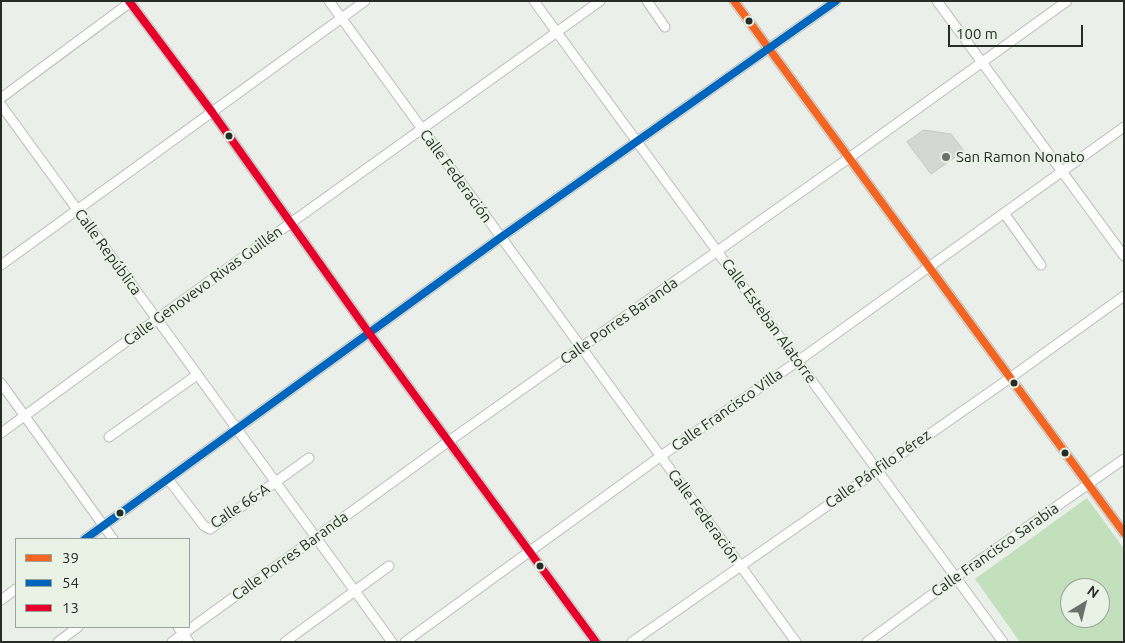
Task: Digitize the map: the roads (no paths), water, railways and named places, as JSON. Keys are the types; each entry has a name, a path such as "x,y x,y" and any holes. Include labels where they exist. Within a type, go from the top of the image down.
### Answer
{"street":[{"name":"Calle Federación","path":"329,1 796,642"},
{"path":"1,264 365,1"},
{"name":"Calle Esteban Alatorre","path":"534,1 1003,642"},
{"name":"Calle Genovevo Rivas Guillén","path":"1,433 600,1"},
{"path":"647,1 664,27"},
{"path":"734,1 1124,533"},
{"path":"86,538 500,238 836,1"},
{"path":"937,1 1124,256"},
{"name":"Calle Porres Baranda","path":"190,624 316,537 1067,1"},
{"path":"1,98 130,2 212,112 369,333 596,642"},
{"name":"Calle República","path":"1,105 392,642"},
{"name":"Calle Francisco Villa","path":"405,642 661,456 929,268 1124,127"},
{"path":"1004,213 1041,264"},
{"name":"Calle Pánfilo Pérez","path":"632,642 1124,296"},
{"path":"109,438 197,374"},
{"path":"1,383 112,538"},
{"path":"276,482 309,458"},
{"name":"Calle Francisco Sarabia","path":"867,642 1124,459"},
{"name":"Calle 66-A","path":"168,478 208,529 276,482"},
{"path":"285,642 389,566"},
{"path":"1,600 15,590"},
{"path":"58,642 77,628"},
{"path":"181,630 189,642"},
{"name":"Calle Porres Baranda","path":"172,642 181,630"}],"place":[{"name":"San Ramon Nonato","path":"946,157"}]}
